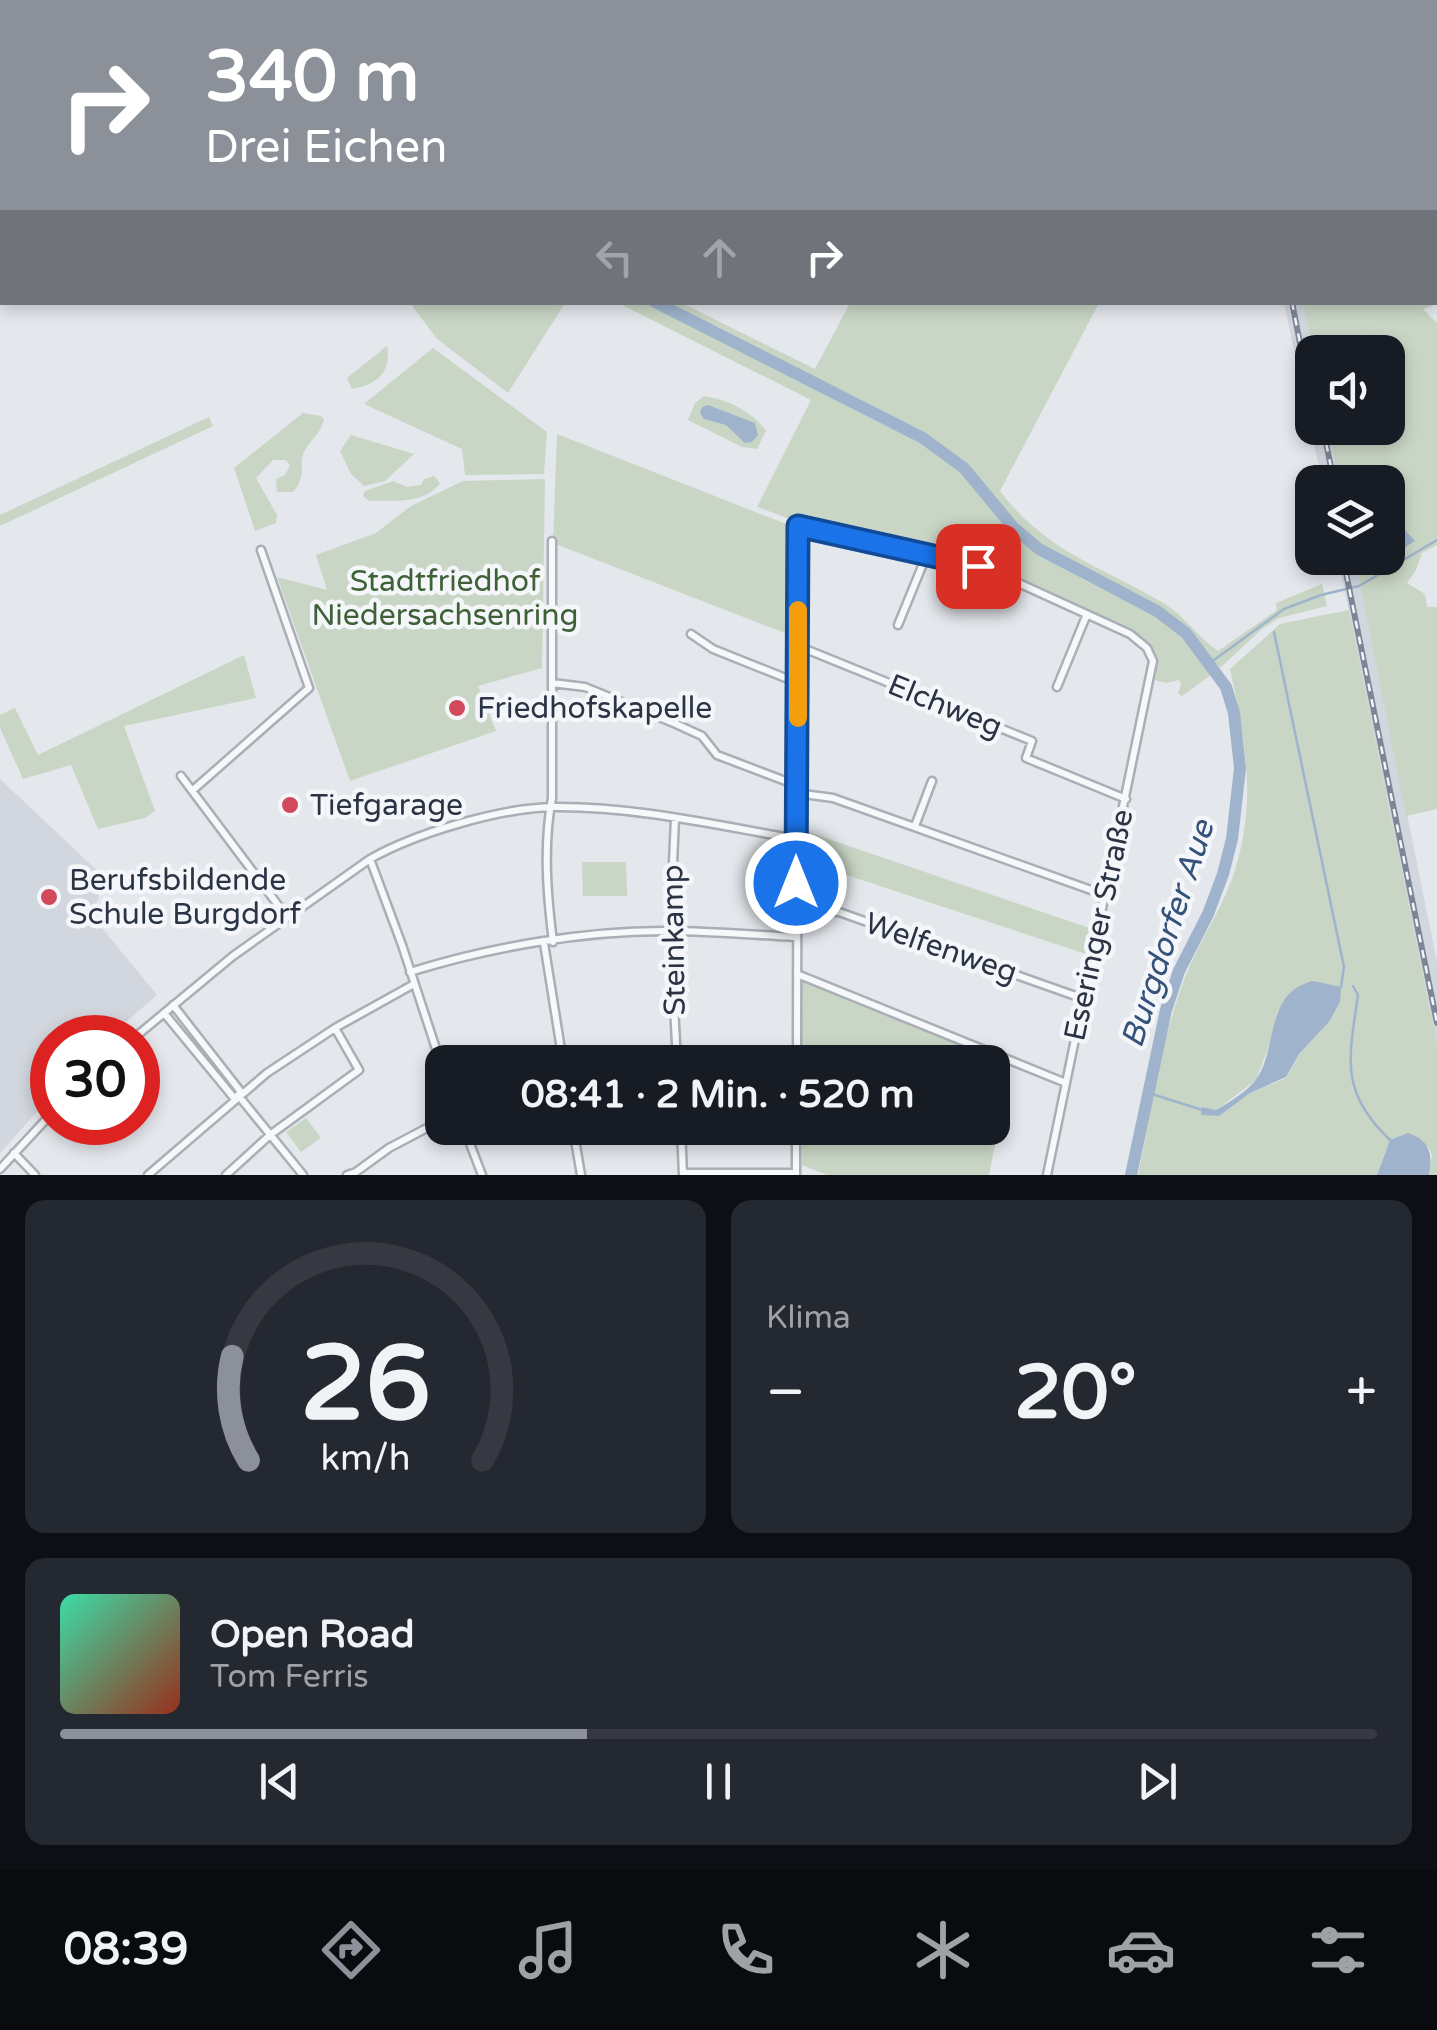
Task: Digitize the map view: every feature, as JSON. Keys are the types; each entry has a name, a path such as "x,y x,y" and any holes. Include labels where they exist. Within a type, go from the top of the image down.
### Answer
{"street":[{"path":"797,1045 798,526 978,566 1087,614 1057,688"},
{"path":"552,542 547,889 548,943 560,1045"},
{"path":"192,790 309,688 261,550"},
{"path":"898,625 927,554"},
{"name":"Eseringer Straße","path":"1047,1175 1154,662 1147,648 1130,634 1087,614"},
{"path":"691,634 713,650 798,683"},
{"name":"Elchweg","path":"798,646 1032,742 1026,758 1126,798"},
{"path":"552,683 584,688 676,724 702,736 717,755 796,789 915,826 1105,896"},
{"path":"182,776 287,917"},
{"path":"915,826 932,781"},
{"path":"160,1016 287,917 370,859 443,828 550,807 675,818 796,839"},
{"name":"Steinkamp","path":"675,818 670,931 676,1045"},
{"path":"370,859 434,1045"},
{"name":"Welfenweg","path":"796,911 838,912 1084,999"},
{"path":"410,972 461,956 670,931 795,937"},
{"path":"797,974 1066,1084"},
{"path":"148,1175 238,1095 335,1028 414,984"},
{"path":"173,1005 238,1095 303,1175"},
{"path":"164,1013 238,1095"},
{"path":"226,1175 270,1135 359,1070 335,1028"},
{"path":"346,1175 358,1174 389,1148 425,1129"},
{"path":"0,1169 30,1137"},
{"path":"471,1145 482,1175"},
{"path":"576,1145 581,1175"},
{"path":"681,1145 683,1174 796,1174 796,1145"},
{"path":"14,1154 36,1175"}],"shaded area":[{"path":"1284,305 1303,305 1310,335 1295,335 1295,355"},
{"path":"1314,445 1331,445 1336,465 1318,465"},
{"path":"1341,575 1358,575 1437,962 1437,1044"},
{"name":"Berufsbildende Schule Burgdorf","path":"0,779 105,878 92,916 157,995 134,1015 30,1015 30,1120 0,1153"}],"green space":[{"path":"412,305 564,305 508,393 437,339"},
{"path":"622,305 651,305 926,446 965,475 1029,546 1088,582 1160,617 1214,673 1182,696 1178,693 1179,680 1155,680 1153,654 1137,634 980,562 923,547 817,529 757,507 811,400"},
{"path":"665,305 686,305 815,369 849,305 1098,305 1000,491 1056,544 1165,604 1218,651 1277,610 1276,603 1322,584 1327,606 1279,618 1220,668 1188,631 1159,609 1041,547 1017,526 966,466 923,435"},
{"path":"1303,305 1434,305 1423,309 1437,323 1437,545 1422,553 1407,583 1425,594 1427,607 1437,607 1437,809 1406,816 1358,575 1405,575 1405,465 1336,465 1331,445 1405,445 1405,335 1310,335"},
{"path":"387,346 387,364 380,376 352,389 347,378"},
{"path":"433,348 547,432 544,474 465,475 462,449 364,404"},
{"path":"704,396 739,408 761,424 766,431 757,449 742,447 688,420 695,403"},
{"path":"303,413 321,416 321,428 303,455 300,479 293,492 277,492 276,479 285,475 290,466 286,460 273,460 256,478 277,515 276,523 255,531 234,468"},
{"path":"209,417 213,426 0,526 0,515"},
{"path":"557,434 791,526 790,635 553,543"},
{"path":"351,435 414,454 385,481 364,486 351,474 340,451"},
{"path":"434,476 440,483 417,498 369,501 363,496 365,491 393,481 407,487 421,485 424,479"},
{"name":"Stadtfriedhof Niedersachsenring","path":"545,479 542,668 478,686 496,731 350,781 277,577 327,590 316,555 376,533 411,506 463,481"},
{"path":"1349,610 1437,1044 1437,1175 1429,1175 1432,1155 1428,1147 1386,1150 1377,1175 1138,1175 1177,999 1232,879 1245,825 1245,748 1230,669 1280,624","holes":["1313,981 1336,988 1340,1002 1329,1022 1299,1054 1286,1078 1250,1093 1214,1117 1202,1107 1216,1110 1256,1080 1277,1012 1289,995"]},
{"path":"244,655 256,698 124,726 155,811 145,818 98,829 71,765 23,779 0,728 0,715 15,708 38,755"},
{"path":"805,831 1095,930 1089,955 804,861"},
{"path":"582,862 626,862 627,896 583,896"},
{"path":"802,980 961,1045 802,1045"},
{"path":"306,1118 321,1138 301,1152 286,1132"},
{"path":"802,1145 995,1145 989,1175 827,1175 802,1165"}],"water":[{"path":"708,405 755,423 758,435 745,443 726,425 704,419 700,413"},
{"path":"1405,530 1415,541 1405,547"},
{"path":"1313,981 1341,987 1340,1002 1286,1077 1250,1093 1219,1116 1201,1115 1202,1107 1216,1110 1255,1081 1286,997"},
{"path":"1408,1133 1428,1149 1429,1175 1377,1175 1390,1140"}],"waterway":[{"name":"Burgdorfer Aue","path":"661,305 923,438 964,468 1013,527 1039,549 1157,611 1186,633 1226,687 1234,713 1240,768 1232,839 1208,914 1179,971 1166,1010 1131,1175"},
{"path":"1210,663 1284,609 1359,586 1437,540"},
{"path":"1274,632 1344,967 1341,987"},
{"path":"1353,986 1358,995 1351,1056 1355,1090 1362,1106 1390,1140"},
{"path":"1149,1093 1202,1110"}],"railway":[{"path":"1293,305 1298,335"},
{"path":"1326,445 1331,465"},
{"path":"1346,575 1437,1023"}],"slow traffic":[{"path":"798,610 798,718"}],"place":[{"name":"Friedhofskapelle","path":"457,708"},
{"name":"Tiefgarage","path":"290,805"},
{"name":"Berufsbildende Schule Burgdorf","path":"49,897"}],"route":[{"path":"796,883 798,526 978,566"}]}
